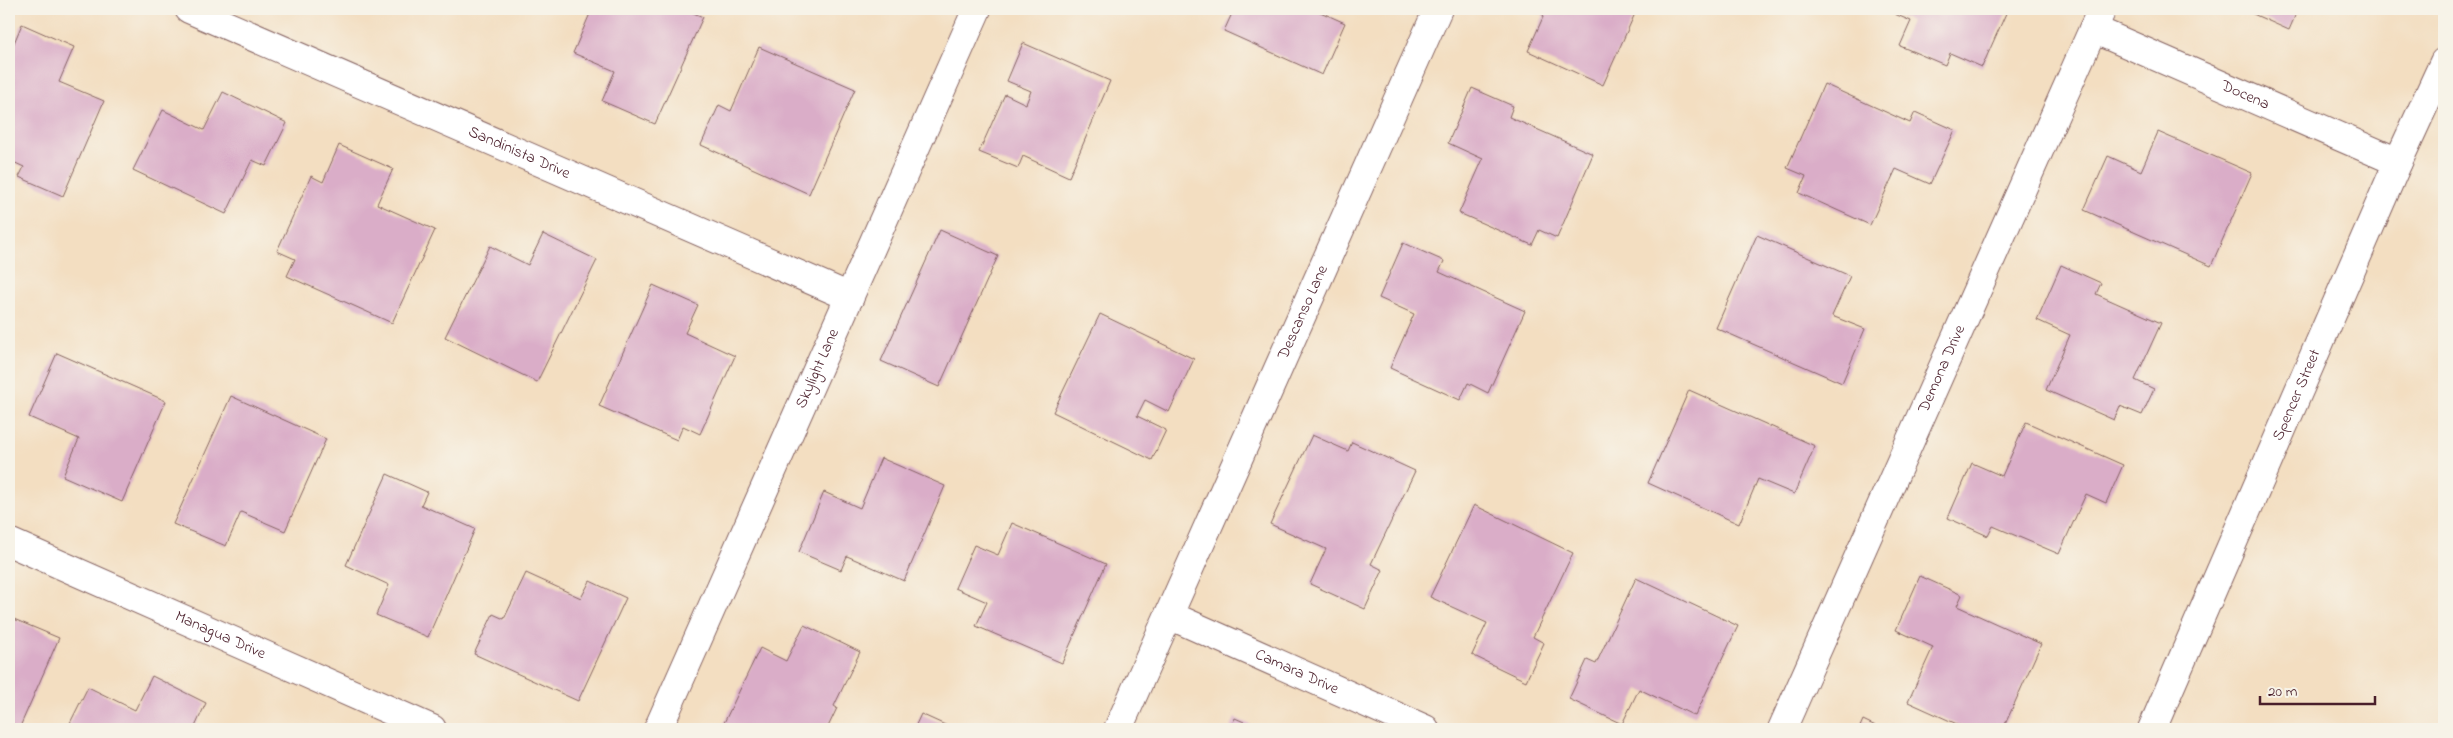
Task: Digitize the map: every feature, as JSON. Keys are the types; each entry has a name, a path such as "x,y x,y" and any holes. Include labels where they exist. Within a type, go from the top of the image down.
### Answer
{"street":[{"name":"Sandinista Drive","path":"189,9 850,297"},
{"name":"Skylight Lane","path":"658,729 978,9"},
{"name":"Descanso Lane","path":"1169,615 1438,9"},
{"name":"Docena","path":"2098,19 2398,162"},
{"name":"Demona Drive","path":"1782,729 2098,19"},
{"name":"Spencer Street","path":"2152,729 2398,162 2444,62"},
{"name":"Managua Drive","path":"9,542 432,729"},
{"path":"1118,729 1169,615"},
{"name":"Camara Drive","path":"1169,615 1426,729"}],"building":[{"path":"592,9 684,9 703,17 655,124 602,101 615,71 573,53"},
{"path":"1234,9 1319,9 1318,11 1345,23 1322,75 1224,31"},
{"path":"1531,9 1637,9 1603,85 1528,51 1544,15"},
{"path":"1883,9 2002,9 2007,11 1982,67 1950,53 1945,65 1900,46 1911,21"},
{"path":"2242,9 2298,9 2289,30"},
{"path":"22,24 74,47 59,82 104,101 63,196 19,177 24,167 9,160 9,55"},
{"path":"1023,43 1110,81 1069,177 1023,156 1018,168 979,152 1005,94 1026,104 1031,91 1007,81"},
{"path":"759,47 855,89 809,194 701,145 719,105 731,111"},
{"path":"1824,84 1910,123 1915,112 1955,130 1930,184 1896,169 1870,225 1799,193 1806,176 1787,168"},
{"path":"1472,88 1513,106 1509,117 1593,154 1557,238 1539,230 1532,245 1459,213 1483,159 1448,143"},
{"path":"223,92 287,123 266,166 252,160 226,214 133,170 163,110 204,130"},
{"path":"2158,132 2252,173 2211,266 2084,210 2108,156 2141,171"},
{"path":"339,145 393,169 377,204 435,230 392,323 287,276 295,259 277,251 311,176 323,182"},
{"path":"940,230 998,256 939,387 881,361"},
{"path":"543,234 597,260 537,382 445,337 490,246 528,265"},
{"path":"1757,235 1850,276 1832,316 1865,329 1842,383 1716,328"},
{"path":"1403,243 1444,261 1439,272 1525,311 1488,393 1468,383 1460,400 1390,368 1414,314 1379,298"},
{"path":"2061,265 2101,283 2096,294 2161,323 2135,380 2154,389 2142,415 2120,406 2114,420 2046,390 2070,335 2037,320"},
{"path":"653,285 698,305 685,333 735,356 700,434 683,426 677,440 599,406"},
{"path":"1100,314 1194,359 1169,412 1145,400 1137,416 1166,430 1152,460 1053,412"},
{"path":"57,353 166,401 122,502 63,476 79,439 29,417"},
{"path":"1689,390 1815,446 1794,494 1758,479 1739,524 1648,483"},
{"path":"231,396 326,439 285,531 241,512 226,546 173,524"},
{"path":"2026,422 2123,465 2106,503 2086,494 2059,554 1993,526 1988,536 1948,518 1972,463 2002,476"},
{"path":"1312,435 1348,451 1352,442 1415,471 1371,564 1383,570 1365,609 1310,584 1326,549 1270,524"},
{"path":"881,458 945,486 904,581 847,556 841,570 799,552 824,492 860,508"},
{"path":"387,474 427,492 421,505 475,529 428,637 376,615 389,585 346,565"},
{"path":"1474,505 1573,553 1533,637 1544,643 1526,681 1472,655 1487,623 1430,597"},
{"path":"1012,523 1106,564 1062,663 976,626 987,602 955,588 974,545 998,555"},
{"path":"526,573 581,598 590,581 626,598 578,701 474,654 493,614 504,619"},
{"path":"1920,576 1962,595 1957,606 2041,644 2003,729 1968,729 1908,702 1933,647 1896,630"},
{"path":"1636,578 1738,626 1695,716 1639,689 1622,724 1569,699 1587,660 1596,664"},
{"path":"9,617 59,638 19,729 9,729"},
{"path":"804,625 860,652 834,706 837,708 827,729 721,729 760,648 786,661"},
{"path":"152,676 206,703 194,729 67,729 88,687 135,710"},
{"path":"921,714 954,729 914,729"},
{"path":"1235,718 1260,729 1230,729"},
{"path":"1863,720 1882,729 1859,729"}]}
